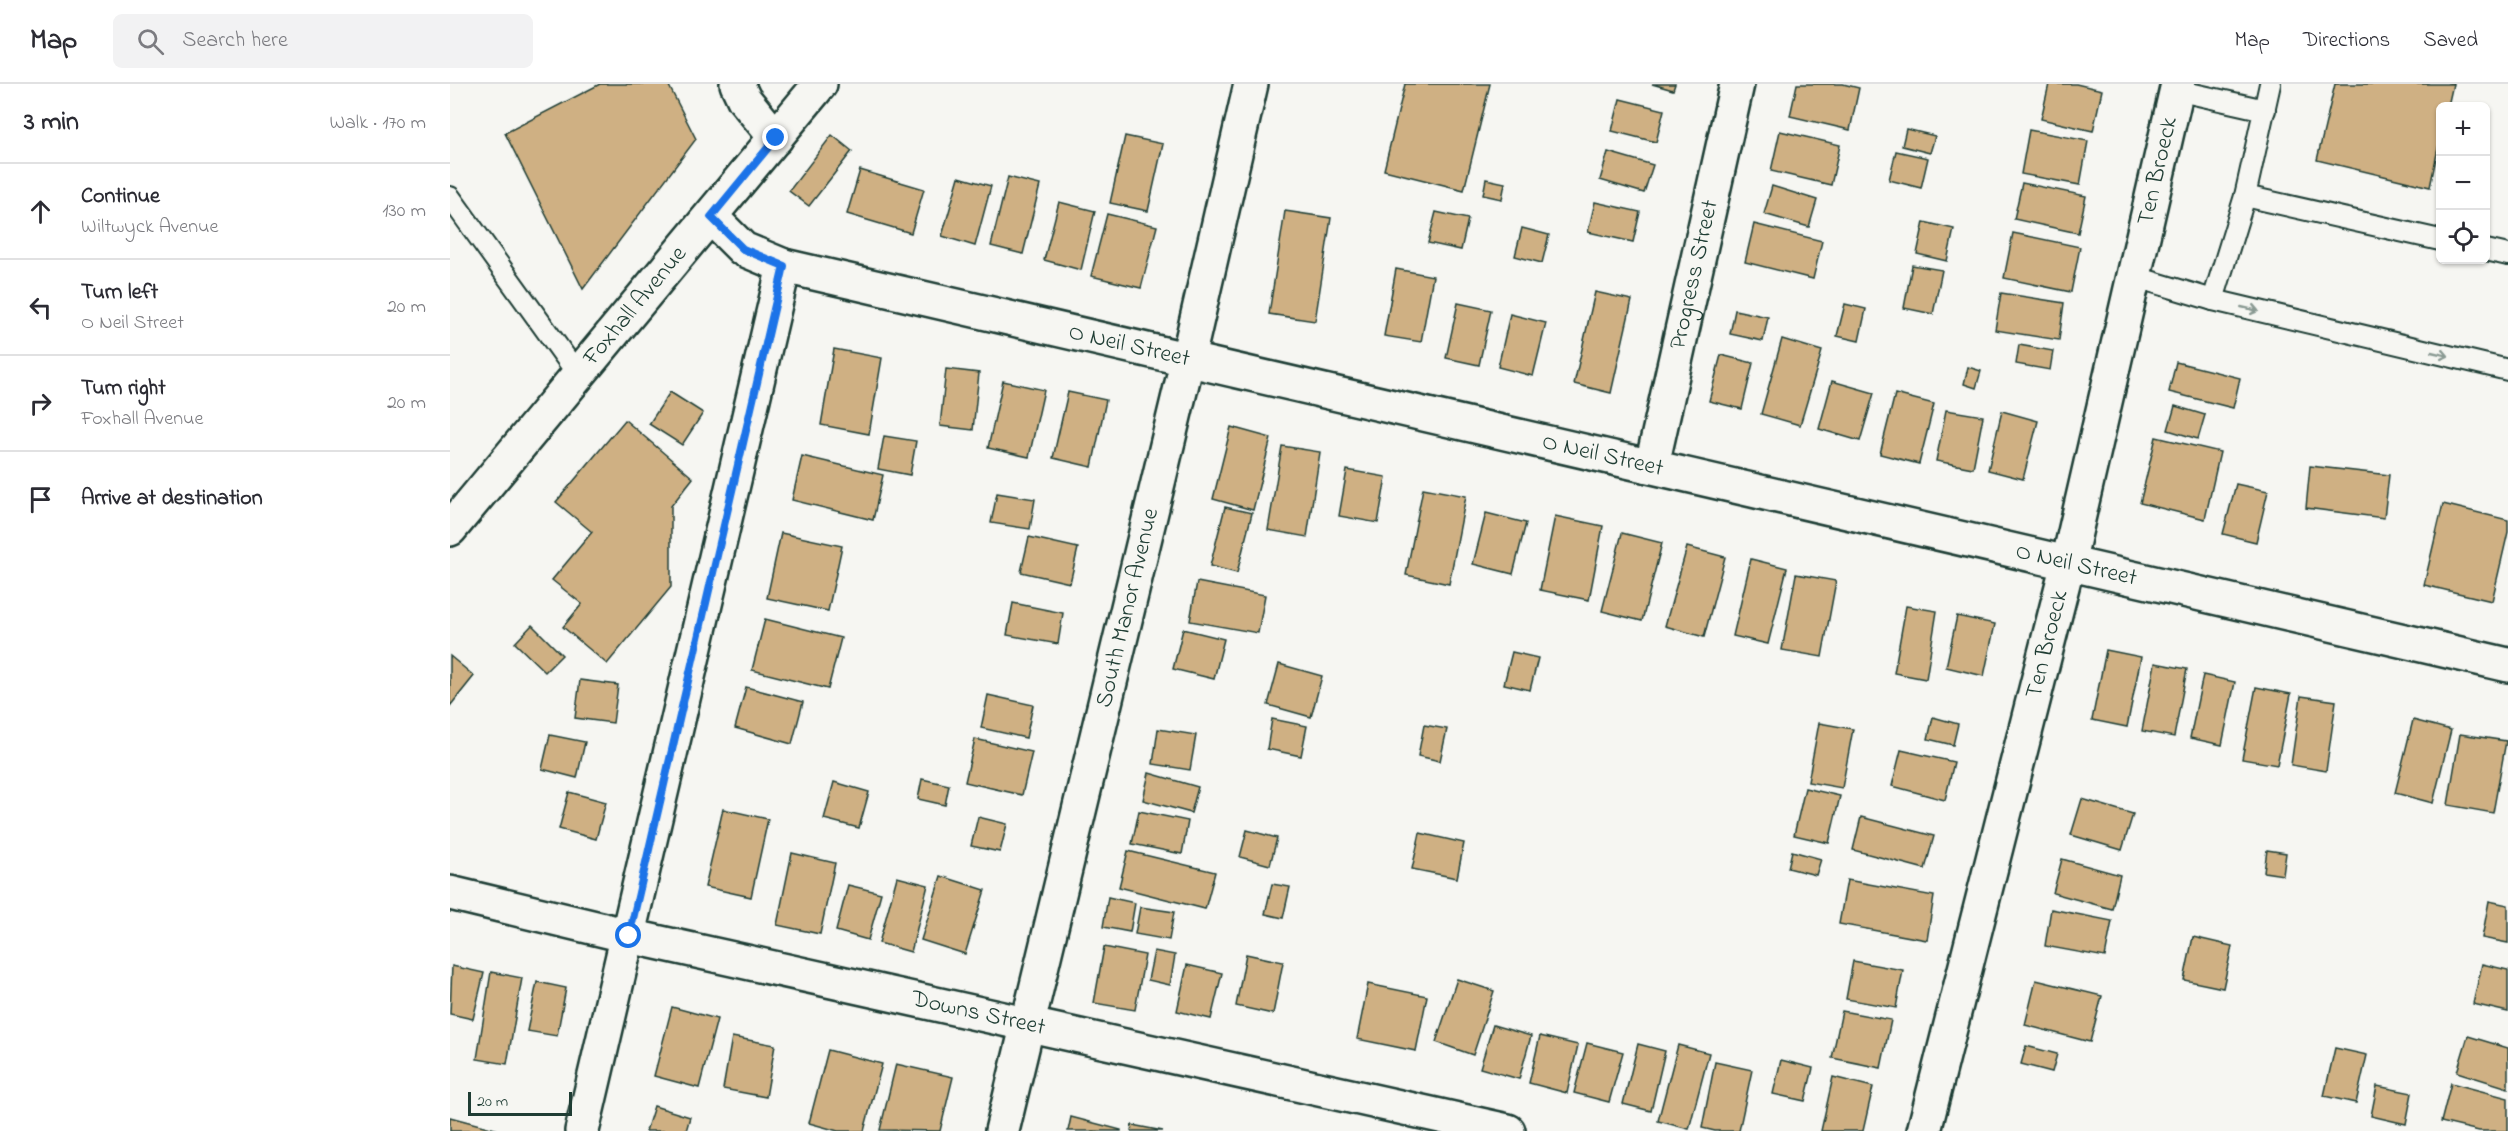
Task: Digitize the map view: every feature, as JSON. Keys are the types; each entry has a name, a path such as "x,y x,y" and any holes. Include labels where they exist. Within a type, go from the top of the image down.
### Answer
{"street":[{"path":"737,84 744,99 776,138"},
{"name":"Foxhall Avenue","path":"450,529 820,84"},
{"name":"South Manor Avenue","path":"1002,1131 1188,358 1251,84"},
{"name":"Progress Street","path":"1652,465 1737,84"},
{"name":"Ten Broeck","path":"1924,1131 2068,563 2177,87"},
{"name":"O Neil Street","path":"711,217 743,249 784,266 1652,465 2508,666"},
{"path":"582,1131 784,266"},
{"name":"Downs Street","path":"450,893 629,936 1027,1023 1495,1130"}],"lane":[{"path":"2213,300 2245,196 2270,84"},
{"path":"2177,87 2265,110"},
{"path":"2245,196 2436,239"},
{"path":"450,197 579,375"},
{"path":"2490,251 2508,255"},
{"path":"2133,276 2213,300 2508,370"}],"building":[{"path":"600,84 668,84 696,139 583,289 505,133"},
{"path":"1405,84 1490,84 1464,190 1384,170"},
{"path":"1652,84 1675,84 1673,90"},
{"path":"1797,84 1843,84 1859,88 1850,130 1790,116"},
{"path":"2049,84 2076,84 2102,90 2093,131 2041,119"},
{"path":"2335,84 2453,84 2449,102 2436,102 2436,158 2430,187 2317,160"},
{"path":"1620,99 1664,110 1656,142 1612,131"},
{"path":"1906,129 1935,136 1930,153 1902,146"},
{"path":"2029,130 2088,141 2080,185 2021,174"},
{"path":"1780,131 1840,145 1831,185 1771,171"},
{"path":"832,135 852,151 809,206 789,191"},
{"path":"1125,136 1163,144 1148,211 1110,203"},
{"path":"1896,151 1928,158 1921,188 1889,180"},
{"path":"1608,152 1653,165 1644,193 1600,180"},
{"path":"860,170 924,189 911,233 847,214"},
{"path":"959,177 991,186 975,246 942,236"},
{"path":"1008,177 1040,185 1023,254 991,246"},
{"path":"1486,179 1505,183 1502,199 1483,195"},
{"path":"2022,183 2086,196 2078,233 2014,219"},
{"path":"1772,186 1817,200 1809,227 1764,214"},
{"path":"1059,202 1095,211 1081,270 1044,260"},
{"path":"1595,202 1640,212 1633,242 1588,232"},
{"path":"1285,211 1331,218 1315,321 1269,314"},
{"path":"1436,212 1468,219 1461,250 1428,243"},
{"path":"1107,214 1157,226 1141,288 1091,276"},
{"path":"1924,222 1954,229 1947,261 1917,254"},
{"path":"1754,224 1822,241 1813,279 1745,262"},
{"path":"1522,228 1549,235 1542,263 1515,256"},
{"path":"2013,233 2080,247 2071,292 2004,278"},
{"path":"1912,265 1942,270 1933,314 1904,308"},
{"path":"1396,269 1433,276 1421,342 1384,336"},
{"path":"1595,292 1632,300 1611,393 1574,384"},
{"path":"2001,293 2064,303 2059,340 1995,330"},
{"path":"1458,303 1491,310 1479,365 1446,358"},
{"path":"1845,304 1866,309 1859,341 1837,336"},
{"path":"1735,310 1768,317 1763,341 1730,334"},
{"path":"1510,314 1546,323 1533,376 1498,367"},
{"path":"1782,339 1822,351 1800,425 1761,414"},
{"path":"2019,345 2053,351 2050,370 2016,364"},
{"path":"834,349 882,358 869,434 821,425"},
{"path":"1721,355 1753,363 1742,409 1709,401"},
{"path":"2176,362 2240,378 2233,408 2169,392"},
{"path":"1968,367 1981,371 1976,388 1964,384"},
{"path":"946,369 979,373 973,430 940,426"},
{"path":"1003,381 1044,390 1029,457 988,448"},
{"path":"1832,381 1874,393 1860,441 1819,429"},
{"path":"670,392 703,413 682,445 649,424"},
{"path":"1068,392 1106,400 1092,467 1053,458"},
{"path":"1895,394 1934,404 1919,464 1880,454"},
{"path":"2175,406 2205,415 2198,439 2168,430"},
{"path":"1946,410 1983,416 1973,468 1936,461"},
{"path":"2002,411 2038,421 2023,479 1988,470"},
{"path":"625,420 693,478 671,506 671,587 607,664 563,627 582,604 552,580 592,532 556,502"},
{"path":"1231,427 1271,438 1253,510 1213,499"},
{"path":"884,436 916,441 910,475 878,469"},
{"path":"2156,437 2220,452 2205,519 2140,503"},
{"path":"1282,446 1320,452 1307,537 1268,530"},
{"path":"802,456 883,475 873,520 792,500"},
{"path":"2310,466 2389,475 2384,518 2306,508"},
{"path":"1347,470 1386,477 1378,523 1339,516"},
{"path":"2236,484 2268,491 2256,542 2223,534"},
{"path":"1423,488 1466,496 1449,584 1406,575"},
{"path":"997,493 1035,499 1030,529 991,523"},
{"path":"2443,504 2508,520 2508,532 2492,601 2424,585"},
{"path":"1225,507 1252,513 1237,573 1210,566"},
{"path":"1486,513 1526,523 1513,574 1473,564"},
{"path":"1555,516 1603,526 1589,600 1540,590"},
{"path":"781,533 842,546 828,611 767,598"},
{"path":"1622,533 1662,543 1642,621 1602,611"},
{"path":"1029,537 1078,548 1070,583 1021,572"},
{"path":"1687,547 1725,557 1704,637 1665,626"},
{"path":"1751,559 1787,568 1768,644 1733,636"},
{"path":"1796,574 1836,581 1822,657 1782,650"},
{"path":"1197,582 1265,595 1258,633 1190,621"},
{"path":"1013,603 1063,613 1058,644 1007,635"},
{"path":"1906,606 1937,611 1926,679 1894,673"},
{"path":"1957,616 1995,624 1984,676 1946,667"},
{"path":"765,619 841,638 828,689 752,670"},
{"path":"532,625 562,655 545,672 515,643"},
{"path":"1183,629 1224,639 1214,679 1173,669"},
{"path":"2106,650 2141,657 2127,727 2092,720"},
{"path":"1512,652 1538,658 1530,690 1504,684"},
{"path":"450,656 474,676 450,706"},
{"path":"2155,663 2187,669 2174,737 2142,731"},
{"path":"1279,664 1322,676 1311,717 1268,705"},
{"path":"2203,675 2235,682 2222,745 2190,738"},
{"path":"580,680 618,685 613,723 575,718"},
{"path":"746,687 803,702 792,744 735,728"},
{"path":"2256,687 2291,694 2277,765 2242,759"},
{"path":"988,695 1033,705 1026,738 981,728"},
{"path":"2301,696 2336,701 2326,771 2291,765"},
{"path":"1933,717 1958,724 1953,745 1928,739"},
{"path":"1272,719 1307,726 1301,756 1267,749"},
{"path":"2413,720 2451,730 2433,803 2395,793"},
{"path":"1819,723 1853,729 1842,788 1808,782"},
{"path":"1424,725 1447,729 1440,761 1418,756"},
{"path":"1158,729 1196,735 1190,770 1153,764"},
{"path":"2460,734 2506,741 2493,813 2448,805"},
{"path":"550,735 585,742 577,778 542,769"},
{"path":"975,739 1032,752 1022,795 965,782"},
{"path":"1901,750 1954,762 1945,800 1892,786"},
{"path":"1149,773 1198,787 1191,813 1143,800"},
{"path":"922,779 949,785 945,805 918,799"},
{"path":"834,782 869,792 859,828 824,819"},
{"path":"1805,788 1840,796 1829,843 1794,835"},
{"path":"569,792 606,802 596,839 559,829"},
{"path":"2082,799 2133,814 2122,850 2071,835"},
{"path":"723,809 768,819 751,897 705,887"},
{"path":"1139,811 1188,821 1182,854 1132,844"},
{"path":"978,817 1007,824 1000,852 971,846"},
{"path":"1861,817 1934,836 1925,869 1853,850"},
{"path":"1247,830 1277,838 1270,865 1240,857"},
{"path":"1420,833 1464,843 1457,878 1412,869"},
{"path":"2267,850 2286,853 2283,875 2264,872"},
{"path":"1128,851 1215,872 1205,909 1119,887"},
{"path":"1792,851 1821,859 1816,875 1788,868"},
{"path":"792,853 835,863 820,934 777,925"},
{"path":"2062,859 2120,875 2112,909 2053,893"},
{"path":"941,876 985,890 965,954 921,940"},
{"path":"897,877 928,885 911,952 879,943"},
{"path":"1847,880 1934,896 1927,940 1839,924"},
{"path":"1272,884 1290,887 1283,918 1265,914"},
{"path":"848,885 881,893 868,940 836,931"},
{"path":"1108,897 1135,903 1130,932 1103,927"},
{"path":"2489,901 2508,905 2508,943 2482,938"},
{"path":"1140,907 1174,912 1169,940 1135,934"},
{"path":"2051,909 2112,921 2105,957 2045,946"},
{"path":"2193,937 2232,946 2223,988 2184,980"},
{"path":"1104,947 1145,955 1135,1010 1094,1003"},
{"path":"1154,951 1175,955 1170,985 1148,980"},
{"path":"1246,954 1283,962 1273,1014 1236,1006"},
{"path":"1853,961 1903,970 1896,1008 1846,999"},
{"path":"2482,964 2508,970 2508,1012 2473,1004"},
{"path":"1187,965 1222,973 1211,1019 1177,1011"},
{"path":"452,966 484,973 473,1019 450,1014"},
{"path":"491,972 522,978 507,1064 477,1059"},
{"path":"1457,979 1494,991 1473,1055 1436,1042"},
{"path":"2036,980 2102,996 2090,1042 2025,1025"},
{"path":"537,982 566,988 557,1036 527,1031"},
{"path":"1368,984 1427,996 1416,1051 1357,1039"},
{"path":"672,1007 717,1019 699,1088 654,1076"},
{"path":"1842,1011 1891,1020 1881,1068 1832,1058"},
{"path":"1493,1025 1531,1036 1519,1079 1480,1068"},
{"path":"1540,1036 1578,1045 1567,1093 1529,1083"},
{"path":"2468,1036 2508,1048 2508,1088 2457,1072"},
{"path":"732,1037 775,1045 766,1097 723,1089"},
{"path":"1587,1043 1623,1052 1609,1102 1574,1093"},
{"path":"1638,1044 1665,1051 1651,1111 1623,1104"},
{"path":"1678,1045 1709,1053 1689,1129 1658,1121"},
{"path":"2026,1046 2057,1054 2052,1072 2021,1064"},
{"path":"2335,1048 2367,1055 2356,1103 2324,1096"},
{"path":"828,1050 882,1064 864,1131 838,1131 809,1123"},
{"path":"1781,1060 1813,1068 1805,1101 1773,1094"},
{"path":"1715,1062 1752,1070 1739,1131 1715,1131 1702,1128"},
{"path":"896,1064 953,1077 940,1131 880,1130"},
{"path":"1833,1077 1873,1087 1863,1131 1821,1131"},
{"path":"2451,1083 2508,1098 2508,1131 2479,1131 2441,1122"},
{"path":"2377,1086 2412,1093 2406,1124 2371,1116"},
{"path":"654,1106 690,1117 686,1131 646,1131"},
{"path":"450,1117 499,1130 499,1131 450,1131"},
{"path":"1071,1117 1121,1130 1121,1131 1068,1131"},
{"path":"1132,1125 1163,1131 1131,1131"}],"route":[{"path":"629,936 784,266 743,249 711,217 776,138"}]}
